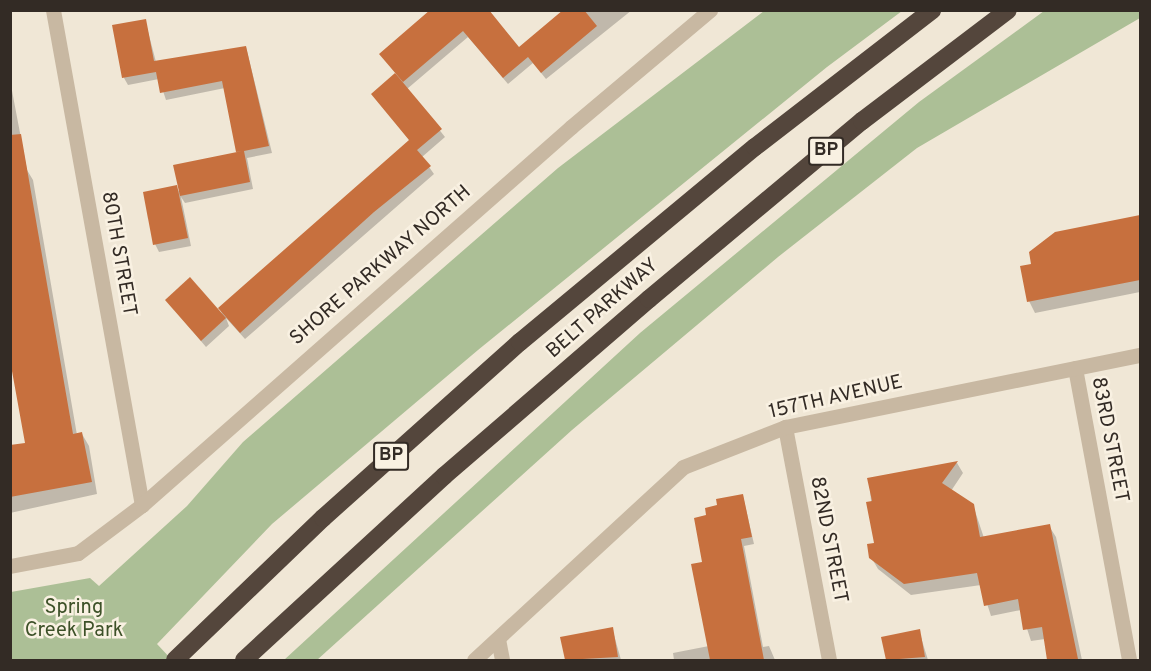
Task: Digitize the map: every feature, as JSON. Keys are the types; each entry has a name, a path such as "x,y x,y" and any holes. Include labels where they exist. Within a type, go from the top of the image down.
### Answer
{"highway":[{"name":"BELT PARKWAY","path":"175,660 413,436 529,335 755,147 932,10"},
{"name":"BELT PARKWAY","path":"244,660 444,476 657,292 862,121 1008,10"}],"street":[{"name":"80TH STREET","path":"53,10 142,505"},
{"name":"SHORE PARKWAY NORTH","path":"10,566 78,553 142,505 571,127 710,10"},
{"name":"157TH AVENUE","path":"474,660 683,467 785,427 1140,356"},
{"name":"83RD STREET","path":"1074,368 1129,660"},
{"name":"82ND STREET","path":"785,427 829,660"},
{"path":"498,639 502,660"}],"green space":[{"name":"Spring Creek Park","path":"764,11 902,11 827,67 478,350 272,524 157,644 172,660 11,660 11,592 90,578 99,586 187,506 243,442 558,168"},
{"path":"1044,11 1140,11 1140,18 917,148 778,257 572,430 317,660 284,660 640,333 919,102"}],"building":[{"path":"430,10 489,10 519,47 563,10 584,10 597,26 541,73 528,57 503,78 463,31 403,82 379,54"},
{"path":"146,19 154,61 246,46 269,146 244,151 250,182 180,196 173,165 242,151 236,152 222,81 160,93 156,72 122,78 112,25"},
{"path":"395,73 442,129 417,150 431,166 374,212 240,333 218,308 409,140 371,94"},
{"path":"21,134 73,434 82,432 92,482 10,497 10,445 25,443 10,360 10,135"},
{"path":"177,185 188,238 153,245 143,192"},
{"path":"1140,215 1140,280 1027,302 1020,266 1031,264 1029,252 1055,232"},
{"path":"190,277 226,318 201,341 165,300"},
{"path":"958,461 942,483 974,504 980,537 1050,524 1078,659 1047,660 1042,627 1023,630 1018,599 984,606 977,573 904,584 869,558 867,544 874,543 866,502 872,501 867,478"},
{"path":"743,494 752,537 741,539 764,660 710,660 691,564 702,562 694,518 706,515 705,508 717,505 716,499"},
{"path":"613,627 618,657 565,660 560,637"},
{"path":"920,629 925,657 886,660 881,637"}]}
